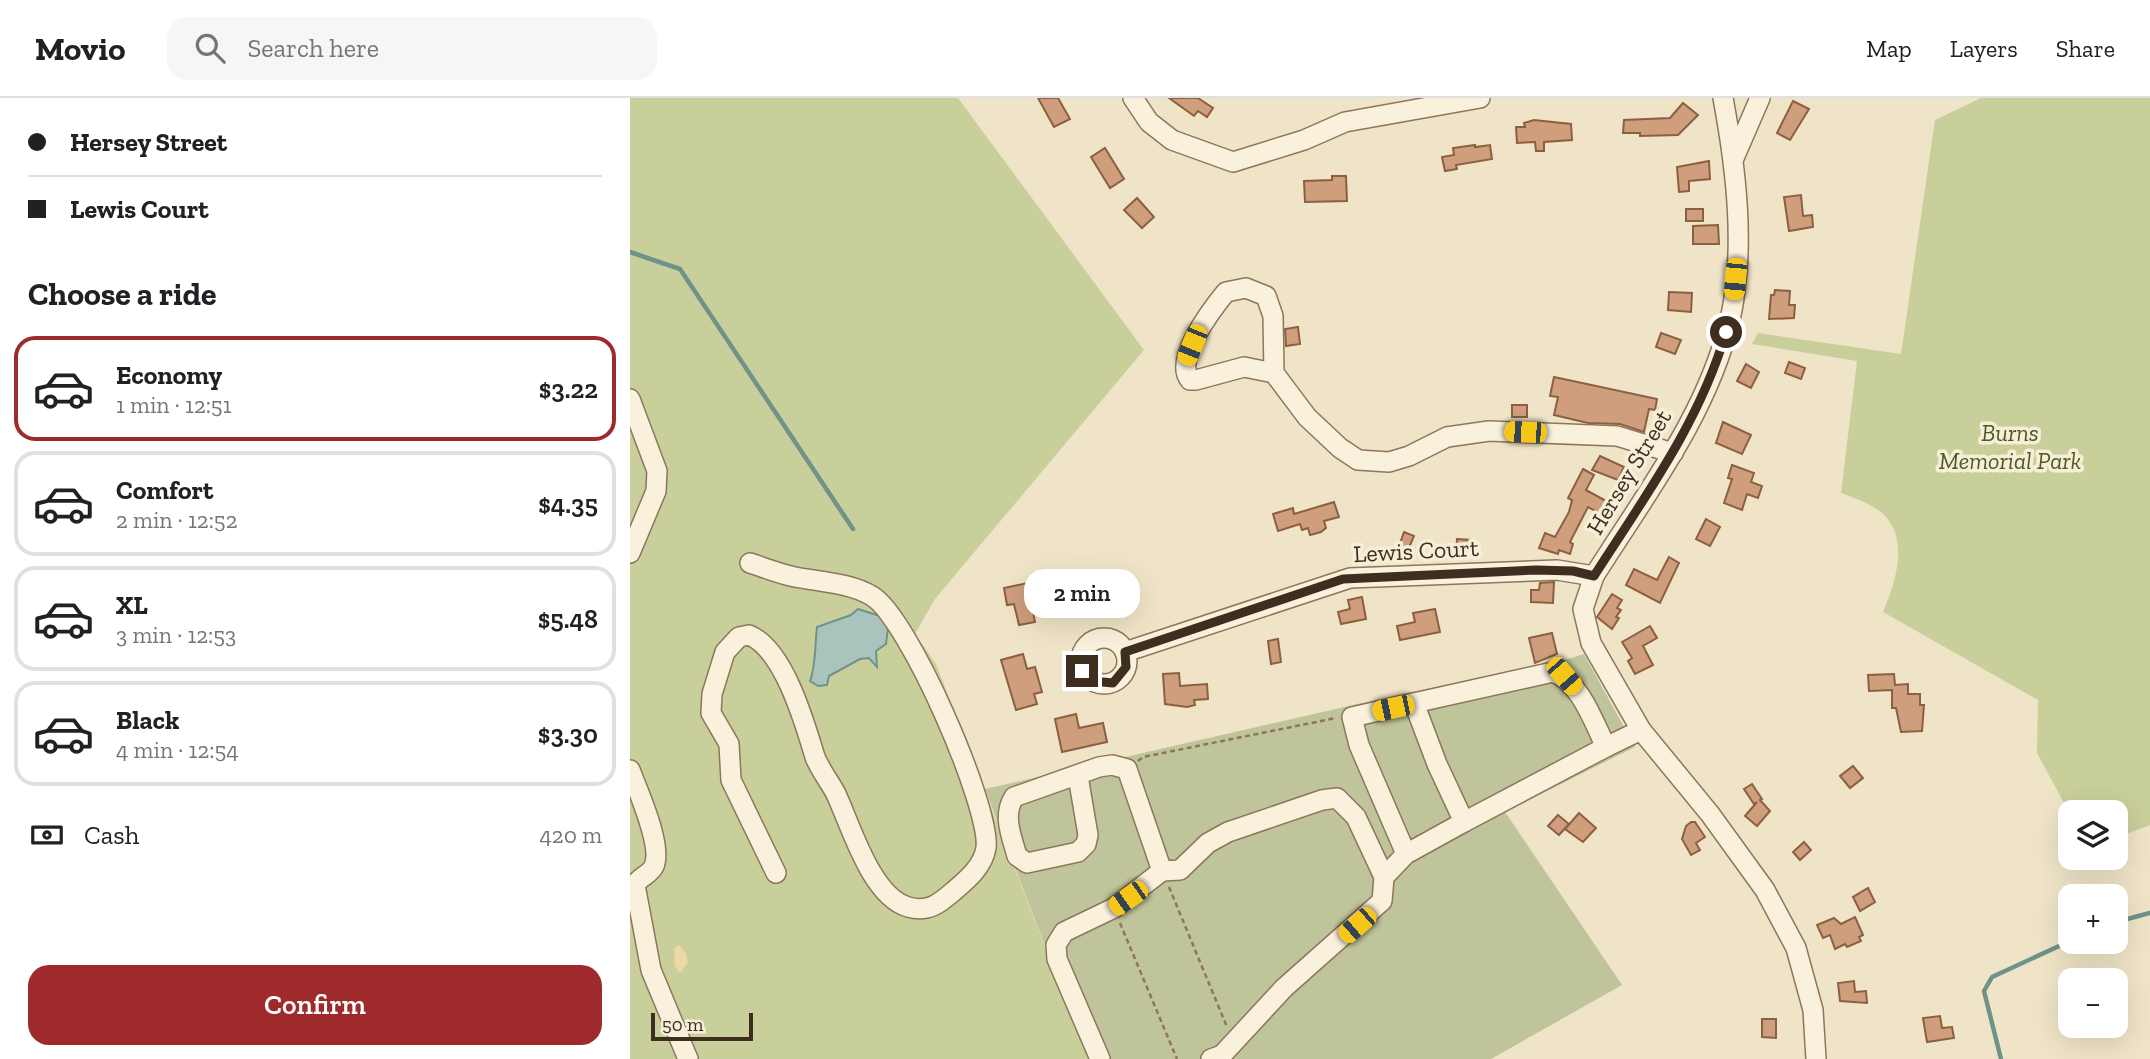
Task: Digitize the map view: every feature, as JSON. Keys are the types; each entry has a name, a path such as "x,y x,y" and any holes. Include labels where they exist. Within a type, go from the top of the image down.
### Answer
{"street":[{"path":"1133,98 1149,122 1172,140 1233,162 1304,140 1345,122 1480,98"},
{"path":"1726,98 1758,102 1733,162"},
{"name":"Hersey Street","path":"1726,98 1733,162 1736,254 1730,317 1712,374 1673,453 1594,576 1584,609 1586,629 1597,655 1641,730 1757,877 1796,948 1813,1010 1816,1059"},
{"path":"1274,373 1244,367 1196,380 1191,380 1186,374 1185,363 1192,345 1226,292 1246,288 1258,291 1270,301 1274,373 1297,405 1334,443 1358,460 1370,463 1399,460 1447,437 1489,431 1617,436 1673,453"},
{"path":"630,399 657,471 656,491 630,553"},
{"path":"750,563 777,573 819,580 872,596 889,610 924,671 958,744 980,807 986,839 986,849 976,870 945,900 933,907 919,909 894,900 879,884 851,832 816,758 809,731 784,676 765,646 749,635 738,637 724,652 712,694 711,713 729,744 731,780 776,873"},
{"name":"Lewis Court","path":"1125,652 1343,579 1536,570 1573,571 1594,576"},
{"path":"1406,854 1359,745 1352,717 1553,672 1564,676 1578,693 1606,747"},
{"path":"1414,704 1437,764 1464,822"},
{"path":"1384,877 1406,854 1641,730"},
{"path":"1078,776 1088,835 1086,844 1078,852 1027,863 1017,856 1007,807 1014,797 1078,776 1099,766 1112,765 1127,769 1162,871"},
{"path":"630,770 649,823 656,855 654,868 635,885 648,958 688,1059"},
{"path":"1100,1059 1057,959 1056,945 1064,932 1114,908 1162,871 1180,870 1208,843 1228,832 1322,800 1336,798 1356,817 1384,877 1382,901 1284,988 1222,1055 1211,1059"}],"path":[{"path":"1127,769 1143,757 1322,719 1352,717"},
{"path":"1162,871 1234,1043"},
{"path":"1114,908 1177,1059"}],"green space":[{"path":"630,98 958,98 1144,350 935,599 915,634 936,664 1088,1059 630,1059"},
{"name":"Burns Memorial Park","path":"1981,98 2150,98 2150,825 2128,833 2128,800 2062,800 2037,753 2038,700 1883,612 1898,563 1892,526 1876,508 1841,493 1857,361 1752,344 1758,333 1901,354 1935,120"},
{"path":"1584,654 1635,747 1505,812 1622,985 1491,1059 1088,1059 985,789"}],"sand":[{"path":"679,945 686,953 688,963 680,973 675,966 674,949"}],"water":[{"path":"858,609 880,616 888,628 886,644 876,651 877,667 869,658 860,659 829,676 827,685 818,686 810,681 817,627 851,615"}],"building":[{"path":"1038,98 1058,98 1070,119 1054,127"},
{"path":"1169,98 1198,98 1213,108 1207,117 1198,111 1194,116"},
{"path":"1793,101 1809,109 1790,140 1777,133"},
{"path":"1683,103 1698,115 1678,135 1640,136 1640,133 1623,133 1624,120 1670,118"},
{"path":"1534,120 1571,124 1572,140 1544,142 1544,151 1536,151 1535,142 1517,143 1516,127 1525,127 1524,123"},
{"path":"1490,145 1492,159 1456,165 1457,169 1445,171 1442,157 1454,155 1453,148"},
{"path":"1105,148 1124,179 1110,188 1091,157"},
{"path":"1709,161 1710,179 1689,181 1689,191 1679,192 1677,167"},
{"path":"1332,176 1346,176 1347,201 1305,202 1304,181 1332,180"},
{"path":"1801,195 1803,216 1812,215 1813,227 1789,231 1784,197"},
{"path":"1137,198 1154,217 1142,228 1124,210"},
{"path":"1686,209 1703,209 1703,221 1686,221"},
{"path":"1718,225 1719,244 1693,244 1693,226"},
{"path":"1775,290 1790,291 1789,305 1795,305 1794,318 1769,319 1771,295 1774,295"},
{"path":"1669,292 1692,293 1691,312 1668,310"},
{"path":"1298,327 1300,344 1286,346 1285,329"},
{"path":"1661,333 1681,340 1675,354 1656,347"},
{"path":"1789,362 1805,368 1801,379 1785,373"},
{"path":"1746,364 1759,372 1751,388 1737,381"},
{"path":"1554,377 1657,399 1655,410 1649,409 1644,432 1620,424 1588,423 1554,415 1558,397 1550,396"},
{"path":"1512,405 1527,405 1527,417 1512,417"},
{"path":"1723,422 1751,435 1742,454 1716,443"},
{"path":"1600,456 1624,467 1618,480 1592,470"},
{"path":"1732,465 1754,473 1751,482 1762,486 1758,498 1747,494 1742,510 1724,503 1732,479 1728,478"},
{"path":"1583,469 1594,475 1586,490 1606,501 1599,513 1588,507 1570,542 1573,544 1570,554 1559,550 1558,554 1539,548 1545,533 1555,537 1569,512 1572,500 1568,498"},
{"path":"1334,502 1339,517 1324,521 1326,528 1321,532 1310,535 1308,528 1302,530 1300,524 1278,531 1273,514 1293,508 1294,514"},
{"path":"1706,519 1720,527 1710,546 1696,539"},
{"path":"1404,532 1414,536 1408,550 1399,546"},
{"path":"1457,539 1472,540 1472,544 1479,544 1479,554 1456,554"},
{"path":"1669,557 1679,563 1660,603 1626,585 1634,569 1657,580"},
{"path":"1047,579 1052,603 1032,607 1035,622 1019,625 1014,604 1007,605 1004,588"},
{"path":"1554,582 1553,603 1531,602 1531,590 1539,590 1540,583"},
{"path":"1612,594 1622,600 1617,608 1621,610 1616,617 1619,618 1612,629 1597,617"},
{"path":"1362,597 1366,619 1341,624 1338,612 1350,609 1348,600"},
{"path":"1435,609 1440,632 1400,640 1397,626 1415,622 1413,613"},
{"path":"1650,626 1657,638 1643,646 1653,665 1635,674 1628,661 1632,658 1622,642"},
{"path":"1552,633 1557,654 1535,663 1529,638"},
{"path":"1278,639 1281,662 1271,664 1268,641"},
{"path":"1023,654 1027,669 1035,667 1042,692 1034,694 1037,704 1016,710 1001,660"},
{"path":"1179,673 1180,686 1207,684 1208,699 1194,700 1195,705 1187,707 1165,704 1163,674"},
{"path":"1894,674 1895,685 1908,684 1908,694 1920,694 1920,705 1924,705 1922,731 1901,732 1896,708 1892,708 1892,690 1869,691 1868,675"},
{"path":"1076,714 1079,728 1103,723 1107,742 1062,752 1055,719"},
{"path":"1853,766 1863,778 1850,788 1840,776"},
{"path":"1752,784 1762,799 1760,800 1770,811 1757,826 1745,816 1757,802 1754,804 1744,789"},
{"path":"1579,813 1596,828 1583,842 1565,829"},
{"path":"1558,815 1569,824 1559,835 1548,826"},
{"path":"1695,822 1705,837 1696,843 1700,850 1691,855 1682,839 1686,826"},
{"path":"1804,842 1811,850 1800,860 1793,852"},
{"path":"1868,888 1875,902 1860,911 1853,897"},
{"path":"1855,917 1863,935 1859,937 1861,941 1847,947 1845,944 1835,949 1830,935 1823,938 1817,925 1834,918 1841,924"},
{"path":"1854,981 1855,992 1866,991 1867,1003 1840,1001 1838,983"},
{"path":"1940,1016 1942,1028 1952,1027 1954,1038 1927,1042 1923,1018"},
{"path":"1762,1019 1776,1019 1776,1038 1762,1037"}],"waterway":[{"path":"630,252 680,269 853,529"},
{"path":"2128,919 2150,913"},
{"path":"2001,1059 1984,991 1992,977 2058,947"}],"route":[{"path":"1082,671 1086,677 1099,684 1113,683 1124,673 1127,660 1125,652 1343,579 1536,570 1573,571 1594,576 1673,453 1703,396 1726,332"}]}
